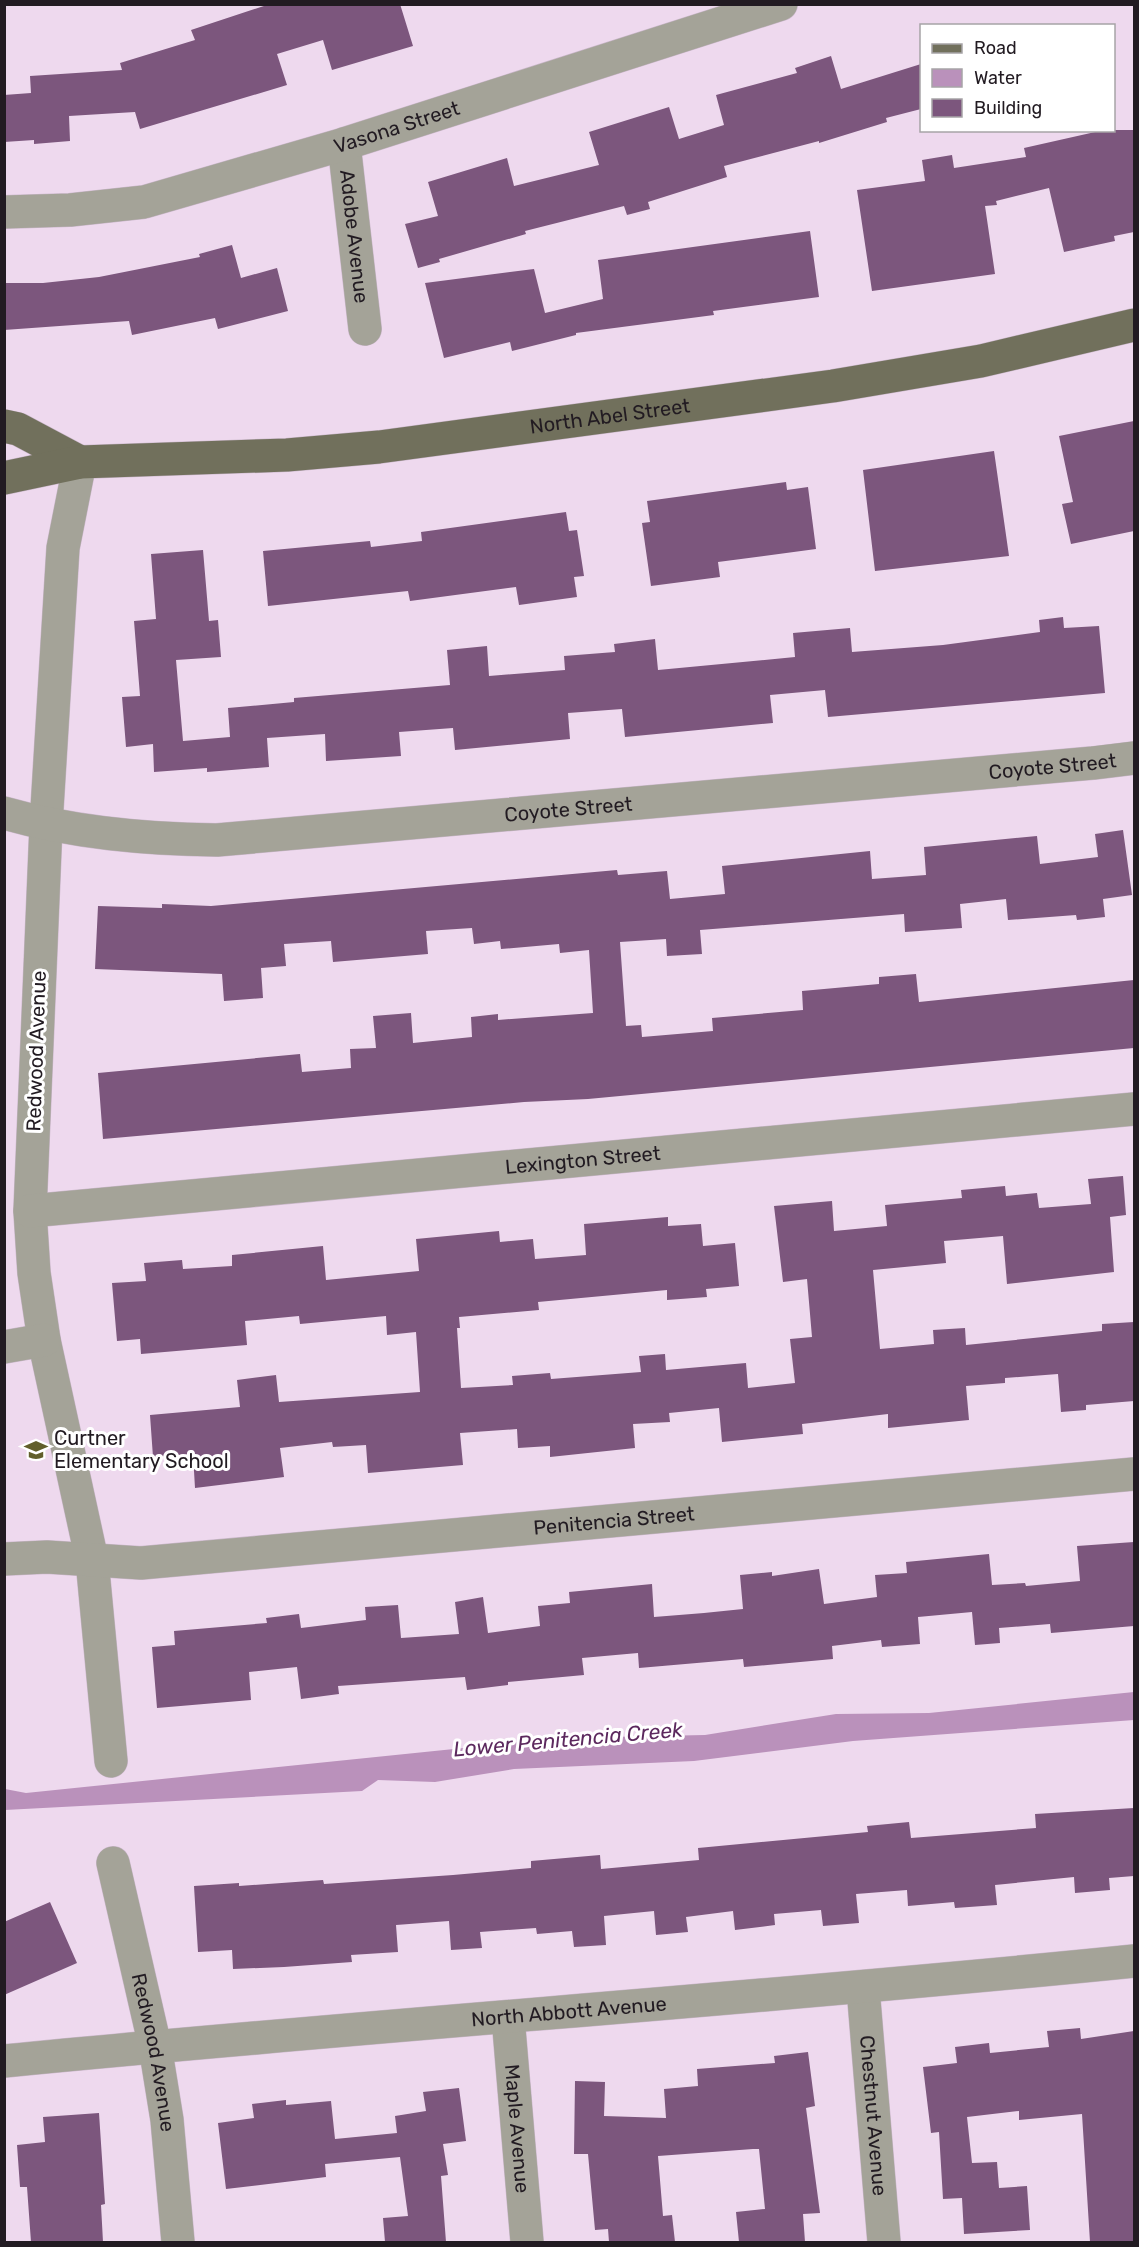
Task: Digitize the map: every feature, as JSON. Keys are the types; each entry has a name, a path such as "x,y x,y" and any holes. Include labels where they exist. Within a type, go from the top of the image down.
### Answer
{"main road":[{"name":"North Abel Street","path":"4,478 80,462 288,454 391,446 833,386 981,361 1134,325"},
{"path":"4,426 18,429 80,462"}],"street":[{"name":"Vasona Street","path":"4,212 70,210 144,202 344,144 781,4"},
{"name":"Adobe Avenue","path":"344,144 365,329"},
{"name":"Redwood Avenue","path":"80,462 63,548 46,825 30,1211 34,1273 44,1340 92,1560 111,1761"},
{"name":"Coyote Street","path":"4,813 46,825 122,836 217,840 1134,758"},
{"name":"Lexington Street","path":"30,1211 1134,1109"},
{"path":"4,1347 44,1340"},
{"name":"Penitencia Street","path":"4,1559 47,1557 141,1563 1134,1474"},
{"name":"Redwood Avenue","path":"113,1863 155,2046 167,2120 178,2242"},
{"name":"North Abbott Avenue","path":"4,2061 417,2022 508,2017 863,1988 1134,1961"},
{"name":"Chestnut Avenue","path":"863,1988 884,2242"},
{"name":"Maple Avenue","path":"508,2017 526,2242"}],"water":[{"name":"Lower Penitencia Creek","path":"1134,1692 1134,1720 853,1741 694,1761 514,1769 435,1782 378,1780 362,1791 5,1810 5,1789 26,1793 560,1738 705,1735 836,1714 929,1713"}],"building":[{"path":"270,4 400,4 413,46 332,70 323,40 277,54 287,85 140,129 135,112 69,116 70,141 34,144 34,140 4,142 4,95 31,93 30,76 122,70 120,63 195,40 191,30"},
{"path":"831,56 841,89 920,64 920,109 886,118 887,122 819,143 819,141 724,166 727,177 648,202 650,209 627,215 624,206 525,231 526,234 439,259 440,262 418,268 405,224 438,216 428,182 507,158 514,186 599,165 589,132 669,107 679,139 724,125 716,95 797,73 795,68"},
{"path":"1134,130 1134,232 1114,236 1115,241 1064,252 1049,188 996,201 997,205 985,206 995,274 872,291 857,190 925,181 922,160 952,155 954,168 1026,157 1024,148 1095,132"},
{"path":"810,231 819,297 713,311 714,315 576,333 576,335 512,351 510,342 444,358 425,283 534,269 545,313 603,299 598,260"},
{"path":"232,245 241,278 277,268 288,311 218,329 215,318 132,335 129,321 4,330 4,283 43,283 99,277 200,257 199,254"},
{"path":"1134,421 1134,531 1071,544 1062,504 1073,502 1059,436"},
{"path":"994,451 1009,556 875,571 863,470"},
{"path":"786,482 787,490 808,487 816,549 718,562 720,577 651,586 642,523 650,522 647,501"},
{"path":"566,512 569,531 577,530 584,576 574,577 577,597 519,605 516,587 410,601 408,591 268,606 263,551 370,541 371,547 422,541 421,532"},
{"path":"203,550 209,621 218,620 221,657 176,660 183,741 230,737 228,708 294,702 294,698 450,685 447,650 487,646 489,676 565,670 564,656 615,652 614,644 655,639 658,670 795,657 793,633 850,628 852,652 943,645 1040,632 1039,620 1063,617 1064,628 1099,626 1105,693 828,717 825,690 770,695 773,723 625,737 622,709 568,713 570,739 455,750 453,728 399,732 401,756 326,761 325,734 267,738 269,767 207,772 207,768 154,772 153,744 126,747 122,697 140,696 134,621 156,619 151,554"},
{"path":"1123,830 1132,895 1103,899 1105,917 1077,920 1076,915 1008,920 1006,899 960,904 962,928 905,932 904,914 700,930 702,954 667,956 666,939 620,942 626,1026 641,1025 642,1037 713,1031 712,1018 803,1010 802,991 879,984 879,977 916,974 919,1002 1134,980 1134,1048 588,1099 524,1102 103,1139 98,1073 300,1054 302,1072 351,1068 350,1049 376,1048 373,1016 411,1013 413,1043 472,1037 471,1017 498,1014 498,1020 593,1013 589,950 560,953 559,944 501,949 500,941 474,944 472,928 426,931 428,954 333,962 331,941 284,944 286,966 261,968 263,998 224,1001 222,974 95,969 98,906 162,908 162,904 211,906 617,870 618,875 667,871 670,899 725,894 722,866 870,851 872,879 926,875 924,847 1037,836 1040,864 1098,857 1095,834"},
{"path":"1123,1176 1126,1215 1110,1217 1114,1272 1007,1284 1003,1236 944,1241 946,1263 873,1270 880,1349 934,1344 933,1330 965,1328 966,1345 1102,1331 1102,1324 1134,1322 1134,1401 1086,1405 1086,1410 1061,1412 1058,1374 1005,1378 1005,1383 966,1386 969,1420 888,1428 888,1414 802,1424 803,1434 722,1442 719,1408 669,1413 670,1422 633,1424 635,1448 550,1457 550,1446 518,1448 517,1429 460,1433 463,1465 368,1473 366,1445 333,1447 332,1442 280,1448 284,1477 195,1488 193,1454 153,1457 150,1415 240,1407 237,1380 276,1375 279,1402 420,1392 416,1332 387,1335 386,1316 300,1324 299,1316 245,1321 247,1345 141,1354 140,1339 117,1341 112,1283 146,1281 144,1263 182,1260 183,1269 232,1266 232,1255 323,1246 326,1280 419,1271 416,1239 499,1231 500,1242 533,1239 535,1259 586,1255 584,1224 668,1217 668,1226 701,1224 703,1246 735,1243 739,1286 706,1289 707,1297 667,1300 667,1290 538,1302 539,1310 459,1317 460,1328 457,1328 461,1388 513,1385 512,1376 550,1373 551,1379 641,1372 639,1356 665,1354 666,1370 746,1363 748,1388 795,1383 790,1339 812,1337 807,1279 783,1282 774,1206 832,1201 834,1231 887,1226 885,1205 962,1198 961,1190 1005,1186 1006,1196 1037,1193 1039,1208 1091,1204 1088,1179"},
{"path":"1134,1542 1134,1626 1051,1633 1050,1624 999,1628 1000,1643 975,1645 972,1612 918,1617 920,1644 882,1647 881,1640 832,1646 833,1659 744,1667 743,1659 639,1668 638,1653 582,1658 584,1675 508,1682 508,1685 467,1690 465,1677 338,1686 339,1694 301,1699 297,1667 249,1672 251,1700 157,1708 152,1647 175,1645 174,1631 267,1623 266,1618 299,1614 301,1628 366,1620 365,1607 398,1605 401,1638 459,1634 455,1602 483,1597 488,1633 540,1626 538,1606 570,1603 569,1592 652,1584 654,1617 704,1613 743,1609 740,1575 772,1572 772,1576 819,1569 824,1604 877,1597 875,1575 907,1573 906,1562 989,1554 992,1585 1025,1583 1026,1586 1080,1581 1077,1546"},
{"path":"1134,1808 1134,1876 1109,1878 1110,1890 1075,1893 1074,1877 995,1885 997,1905 955,1908 954,1902 908,1906 907,1890 856,1894 859,1923 823,1926 821,1910 774,1914 775,1925 735,1930 733,1911 686,1917 688,1932 656,1935 654,1911 604,1916 606,1945 574,1947 572,1931 537,1934 536,1928 480,1932 482,1948 451,1950 449,1921 396,1925 398,1952 351,1955 352,1962 284,1967 233,1969 232,1950 198,1952 194,1886 239,1883 239,1886 323,1880 324,1884 453,1875 531,1868 531,1861 600,1855 601,1869 699,1860 698,1848 868,1832 867,1826 909,1822 911,1838 1036,1828 1035,1814"},
{"path":"50,1902 77,1963 4,1995 4,1922"},
{"path":"1080,2028 1081,2039 1134,2031 1134,2242 1090,2242 1082,2114 1019,2120 1019,2111 967,2117 972,2163 997,2162 999,2188 1027,2186 1030,2230 964,2234 962,2198 943,2199 939,2132 931,2133 923,2067 957,2063 955,2047 989,2043 990,2053 1049,2047 1047,2031"},
{"path":"808,2052 815,2106 806,2108 820,2213 803,2214 805,2242 739,2242 736,2212 765,2209 759,2149 658,2156 663,2216 672,2215 675,2242 609,2242 608,2229 595,2230 588,2154 574,2154 575,2081 605,2082 604,2116 666,2118 664,2089 698,2086 697,2069 775,2063 774,2056"},
{"path":"459,2088 466,2141 443,2144 448,2175 441,2176 446,2242 385,2242 383,2218 408,2216 400,2157 325,2164 326,2177 226,2189 218,2123 254,2118 252,2104 286,2100 286,2105 331,2101 335,2139 397,2133 395,2116 426,2111 423,2092"},
{"path":"99,2113 105,2204 101,2205 103,2242 31,2242 27,2187 20,2187 17,2145 45,2142 43,2117"}],"place":[{"name":"Curtner Elementary School","path":"36,1450"}]}
